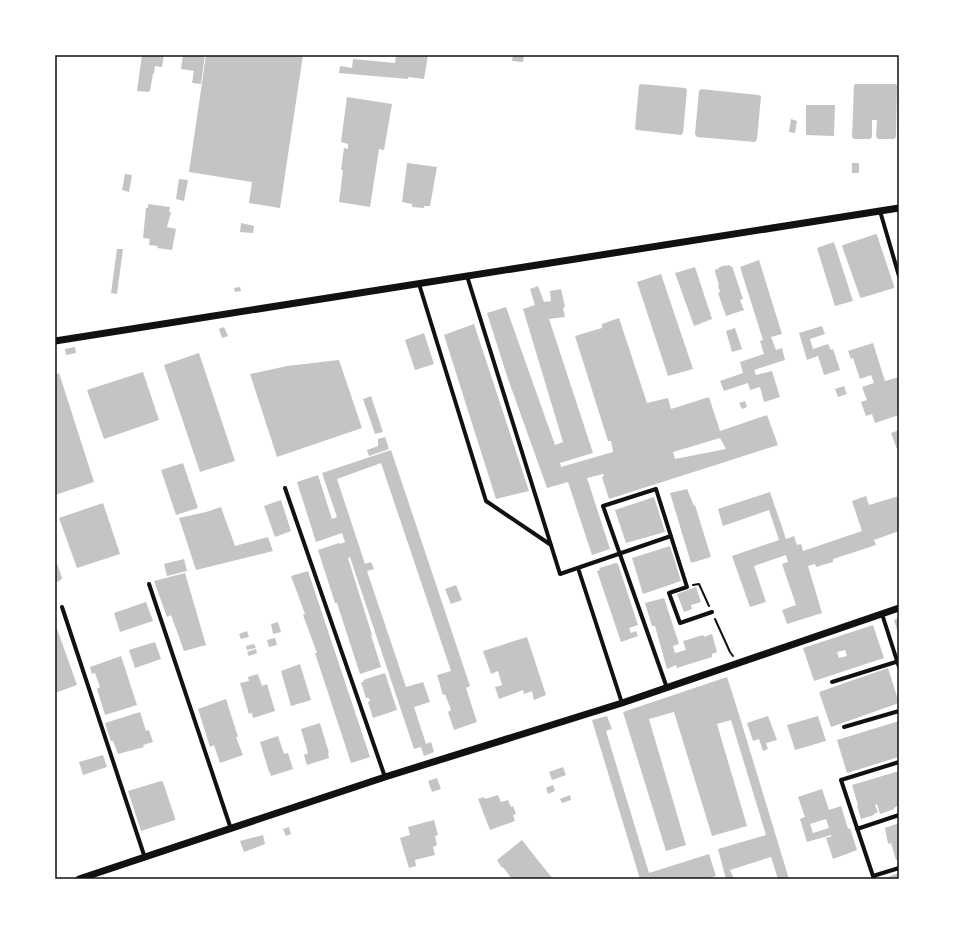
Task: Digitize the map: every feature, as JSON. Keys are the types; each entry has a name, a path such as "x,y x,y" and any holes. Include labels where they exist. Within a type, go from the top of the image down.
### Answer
{"street":[{"path":"55,340 899,208"},
{"path":"880,211 899,276"},
{"path":"467,276 560,574 671,536"},
{"path":"419,284 486,501 551,545"},
{"path":"285,488 385,777"},
{"path":"667,688 603,506 656,490 687,587 669,593 680,623 712,612"},
{"path":"578,568 622,702"},
{"path":"149,584 231,829"},
{"path":"62,607 145,858"},
{"path":"79,879 385,777 667,688 899,608"},
{"path":"882,613 899,667"},
{"path":"832,682 898,661"},
{"path":"844,728 899,711"},
{"path":"899,762 841,780 873,877 899,868"},
{"path":"857,829 899,815"}],"building":[{"path":"142,55 164,55 162,67 155,66 150,91 148,92 137,91"},
{"path":"183,55 205,55 201,84 192,83 194,71 181,69"},
{"path":"206,55 303,55 280,208 249,203 252,182 189,172"},
{"path":"396,55 428,55 424,79 339,73 340,66 352,68 353,59 395,63"},
{"path":"513,55 524,55 523,62 512,61"},
{"path":"639,85 685,88 687,90 683,133 681,135 635,129"},
{"path":"854,85 897,85 896,137 894,139 878,139 876,136 877,120 872,120 872,137 870,139 854,139 852,137"},
{"path":"701,89 761,96 757,139 755,142 697,137 695,134 699,91"},
{"path":"347,97 392,104 384,150 379,149 370,207 339,202 344,148 348,149 348,144 341,142"},
{"path":"806,105 835,105 834,136 806,135"},
{"path":"791,119 797,121 795,133 789,132"},
{"path":"407,163 437,167 430,206 424,206 424,208 412,207 412,204 402,202"},
{"path":"852,163 859,163 859,173 852,173"},
{"path":"125,174 132,175 129,192 122,190"},
{"path":"179,179 188,180 184,201 176,199"},
{"path":"148,204 170,207 169,212 171,212 167,227 176,229 172,250 157,248 158,246 149,245 150,239 143,238 146,208 148,208"},
{"path":"241,223 254,226 253,233 240,232"},
{"path":"876,234 894,288 861,298 842,246"},
{"path":"834,242 853,301 835,306 817,248"},
{"path":"117,249 123,249 117,294 111,293"},
{"path":"759,260 782,334 771,337 776,350 782,348 785,360 754,370 756,375 772,371 780,397 764,402 760,387 750,390 748,383 724,391 720,381 743,373 740,362 764,354 760,341 763,340 740,267"},
{"path":"730,265 730,267 732,266 743,299 740,300 744,310 726,316 718,293 720,292 715,270 722,266"},
{"path":"695,267 712,319 694,326 675,273"},
{"path":"661,274 693,369 668,376 637,282"},
{"path":"538,286 544,302 551,301 550,291 561,289 565,307 563,308 565,317 549,319 593,453 560,463 561,467 613,452 611,441 608,441 575,336 602,328 602,324 619,318 647,403 668,398 671,409 709,397 720,431 767,415 778,445 609,499 602,477 604,476 603,474 587,478 610,549 592,555 568,482 547,488 507,376 487,313 506,307 555,445 563,442 523,309 535,305 530,289","holes":["720,438 726,449 675,459 673,452"]},
{"path":"240,287 241,291 235,292 234,288"},
{"path":"474,324 529,491 496,499 444,335"},
{"path":"822,326 825,334 810,339 813,349 828,344 831,350 833,349 840,370 824,375 818,356 807,360 799,333"},
{"path":"224,327 228,336 222,338 219,329"},
{"path":"735,328 742,349 732,352 726,331"},
{"path":"424,333 434,364 415,370 405,340"},
{"path":"873,343 885,381 899,377 899,415 875,423 872,414 866,416 861,402 867,400 862,387 874,383 871,375 860,379 853,358 851,359 848,351"},
{"path":"75,347 76,353 66,355 65,349"},
{"path":"199,353 235,461 200,472 164,365"},
{"path":"339,360 362,428 277,457 250,374 287,366"},
{"path":"143,372 159,420 104,439 87,390"},
{"path":"59,373 94,482 55,495 55,375"},
{"path":"844,386 847,394 838,397 835,389"},
{"path":"371,396 383,432 375,434 363,399"},
{"path":"745,401 747,407 742,409 739,403"},
{"path":"899,430 899,449 897,449 891,433"},
{"path":"385,437 389,449 369,456 367,450 378,446 378,439"},
{"path":"391,450 470,686 466,688 477,722 454,730 448,712 451,710 445,694 443,695 437,675 451,671 381,463 337,479 365,564 371,562 374,569 367,571 406,687 423,682 430,702 414,707 426,744 431,742 434,752 424,756 421,747 414,749 350,557 348,558 381,667 360,674 318,550 345,542 342,533 316,542 297,482 318,475 332,519 337,517 322,473"},
{"path":"183,463 198,508 176,515 161,470"},
{"path":"687,489 694,506 695,505 711,557 691,563 670,493"},
{"path":"770,492 786,539 794,536 797,545 801,544 803,551 862,531 852,501 866,496 869,505 899,496 899,531 874,540 876,545 833,559 833,562 816,567 815,564 808,566 822,613 787,624 782,610 796,605 782,564 788,562 786,555 754,566 766,602 750,607 732,556 779,540 769,510 723,526 718,509"},
{"path":"654,497 665,532 626,543 615,510"},
{"path":"281,500 291,531 275,537 264,506"},
{"path":"103,503 120,554 77,568 59,518"},
{"path":"221,507 235,546 268,537 273,551 196,570 179,518"},
{"path":"670,546 681,581 643,594 632,558"},
{"path":"55,558 62,578 55,583"},
{"path":"184,559 187,571 167,576 164,564"},
{"path":"616,563 618,564 638,625 629,628 631,633 636,631 638,636 621,642 597,571 600,570 599,568"},
{"path":"308,571 370,757 351,763 315,653 317,653 303,615 305,614 291,576"},
{"path":"185,573 206,645 184,651 171,615 167,617 154,581"},
{"path":"456,585 462,600 451,604 445,589"},
{"path":"696,587 701,602 691,605 692,609 684,612 677,594"},
{"path":"664,598 679,644 673,646 675,653 686,650 683,641 712,634 717,652 712,654 712,657 677,668 676,665 667,669 655,626 652,626 645,603"},
{"path":"146,602 153,621 120,632 114,613"},
{"path":"899,618 899,636 894,620"},
{"path":"278,622 281,632 273,634 271,624"},
{"path":"55,623 77,685 55,693"},
{"path":"873,625 884,658 814,681 803,648","holes":["845,650 847,656 839,658 837,652"]},
{"path":"247,631 249,637 241,639 239,634"},
{"path":"527,637 546,695 534,700 532,691 524,694 523,690 499,699 495,687 502,685 498,671 491,674 483,651"},
{"path":"275,638 277,645 269,647 267,640"},
{"path":"155,642 161,659 135,668 129,650"},
{"path":"254,644 256,648 247,650 246,646"},
{"path":"256,649 257,653 249,656 247,652"},
{"path":"121,656 137,705 105,715 97,689 100,687 95,673 92,674 90,667"},
{"path":"300,664 311,700 291,706 281,671"},
{"path":"888,668 899,703 831,727 819,692"},
{"path":"385,673 397,710 373,718 368,702 370,701 369,698 366,698 361,682"},
{"path":"258,674 262,686 267,684 275,711 253,718 252,713 249,714 240,683 249,681 248,677"},
{"path":"727,677 789,879 778,879 771,857 730,870 734,879 726,879 718,849 766,835 731,720 717,724 747,826 712,836 674,712 649,719 686,845 666,851 623,712"},
{"path":"226,699 238,737 236,737 243,755 220,763 214,745 210,747 198,709"},
{"path":"140,712 146,731 149,730 153,742 143,745 144,747 118,754 113,741 111,741 105,723"},
{"path":"607,716 612,729 606,731 649,873 709,854 716,876 706,879 640,879 592,720"},
{"path":"768,716 777,740 766,743 768,749 763,751 759,739 753,741 747,723"},
{"path":"818,716 826,741 795,750 787,725"},
{"path":"899,721 899,757 847,773 837,740"},
{"path":"320,723 329,753 329,758 307,765 304,755 308,753 301,729"},
{"path":"278,736 284,754 288,753 293,769 271,776 260,742"},
{"path":"103,755 107,767 83,775 79,762"},
{"path":"563,767 566,775 552,780 549,772"},
{"path":"899,771 899,805 894,809 880,814 877,804 875,805 878,812 874,815 861,819 852,785"},
{"path":"437,778 441,789 432,792 428,781"},
{"path":"161,781 163,782 175,820 141,831 128,791"},
{"path":"553,785 555,791 548,794 546,788"},
{"path":"822,789 829,810 841,806 848,829 850,828 857,850 833,859 826,838 832,836 831,835 807,842 800,819 805,817 798,797","holes":["826,819 829,828 813,833 810,824"]},
{"path":"498,795 501,802 508,800 511,807 513,806 516,814 513,815 515,821 490,830 478,799 484,797 485,799"},
{"path":"570,795 571,800 562,803 560,799"},
{"path":"434,820 438,835 435,836 437,845 433,847 435,855 415,860 416,866 409,868 400,838 410,835 408,827"},
{"path":"899,823 899,859 896,860 891,843 888,844 885,828"},
{"path":"289,827 291,834 286,836 283,829"},
{"path":"263,835 265,844 244,852 240,841"},
{"path":"522,840 553,879 512,879 503,867 502,868 497,860"},
{"path":"899,873 899,879 882,879"}]}
